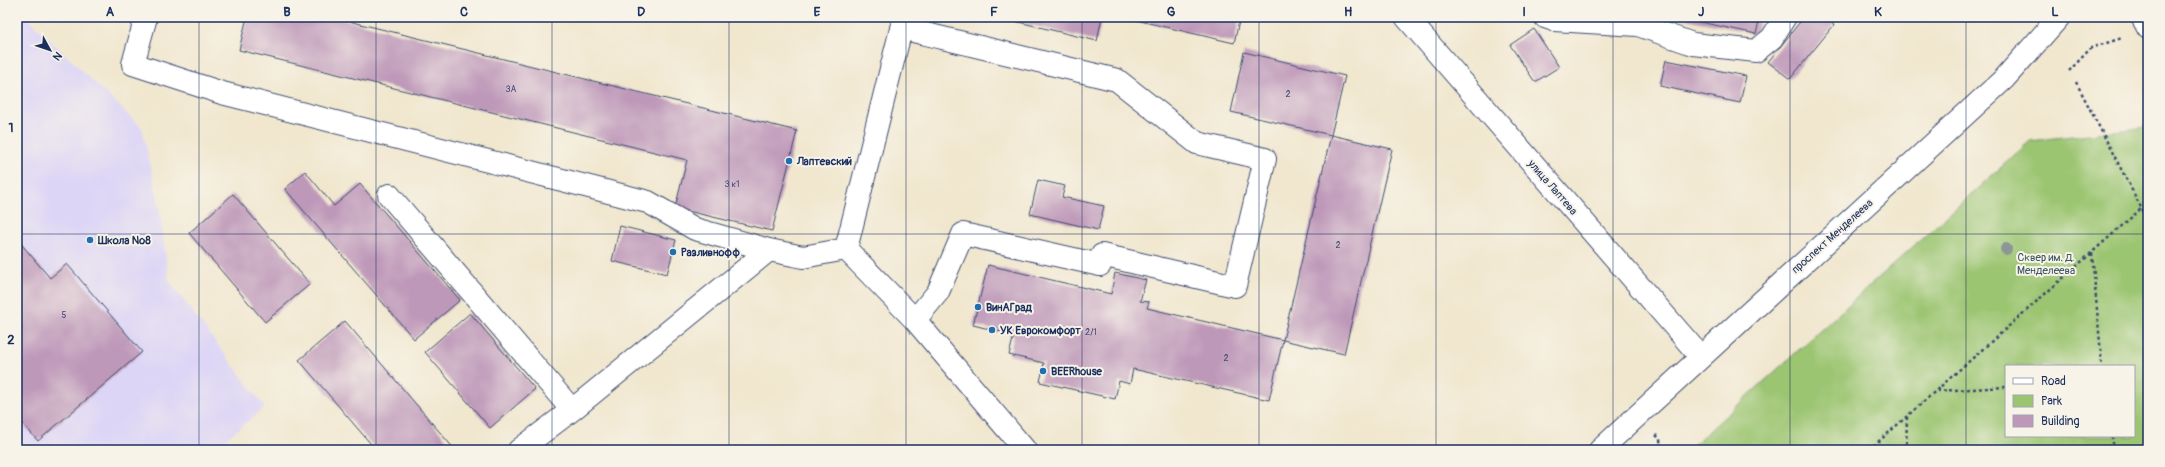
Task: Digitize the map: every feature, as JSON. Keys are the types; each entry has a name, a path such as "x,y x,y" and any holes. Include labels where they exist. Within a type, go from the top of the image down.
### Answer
{"main road":[{"path":"146,17 133,64 222,93 648,202 695,229 769,250 803,257 846,249"},
{"name":"улица Лаптева","path":"1406,17 1700,356"},
{"path":"1545,17 1554,20 1638,25 1693,44 1756,51 1772,38 1785,17"},
{"name":"проспект Менделеева","path":"1600,450 1700,356 2004,79 2059,17"},
{"path":"2142,17 2148,28"},
{"path":"846,249 902,22 1117,80 1197,142 1265,158 1235,286 1102,255 1100,265 963,234 938,292 915,320"},
{"path":"389,195 572,410"},
{"path":"846,249 915,320 1025,450"},
{"path":"519,450 572,410 769,250"}],"path":[{"path":"2069,71 2091,48 2125,37"},
{"path":"2076,82 2148,221"},
{"path":"1869,450 2142,208"},
{"path":"2092,253 2102,365"},
{"path":"1936,391 2005,387"},
{"path":"1906,450 1907,416"},
{"path":"2112,437 2114,450"}],"shaded area":[{"name":"Школа №8","path":"17,17 26,17 142,128 158,199 169,281 265,407 213,450 17,450"}],"green space":[{"name":"Сквер им. Д. Менделеева","path":"2148,127 2148,450 1688,450 2030,141"}],"building":[{"path":"247,17 332,17 797,131 772,231 675,208 687,160 239,50"},
{"path":"998,17 1102,17 1097,41"},
{"path":"1123,17 1240,17 1234,43"},
{"path":"1677,17 1760,17 1756,34"},
{"path":"1804,17 1824,17 1834,25 1790,79 1768,62"},
{"path":"1534,29 1559,67 1535,82 1510,45"},
{"path":"1244,52 1345,76 1331,135 1231,112"},
{"path":"1666,60 1746,76 1740,103 1660,86"},
{"path":"1331,135 1392,149 1344,354 1283,340"},
{"path":"305,171 334,206 360,184 460,300 414,339 285,189"},
{"path":"1038,180 1065,186 1062,197 1104,206 1098,230 1030,214"},
{"path":"233,194 310,284 265,322 189,233"},
{"path":"620,226 676,240 667,274 612,261"},
{"path":"17,239 50,278 67,264 142,352 38,441 17,417"},
{"path":"988,265 1111,294 1115,273 1146,280 1140,301 1149,302 1147,308 1283,340 1269,400 1133,369 1130,384 1119,381 1115,399 1040,382 1044,363 1009,355 1014,335 973,325"},
{"path":"470,313 535,389 490,428 425,352"},
{"path":"345,321 455,450 376,450 299,360"}],"place":[{"name":"Лаптевский","path":"789,161"},
{"name":"Школа №8","path":"90,240"},
{"name":"Разливнофф","path":"673,252"},
{"name":"ВинАГрад","path":"978,307"},
{"name":"УК Еврокомфорт","path":"992,330"},
{"name":"BEERhouse","path":"1043,371"}]}
